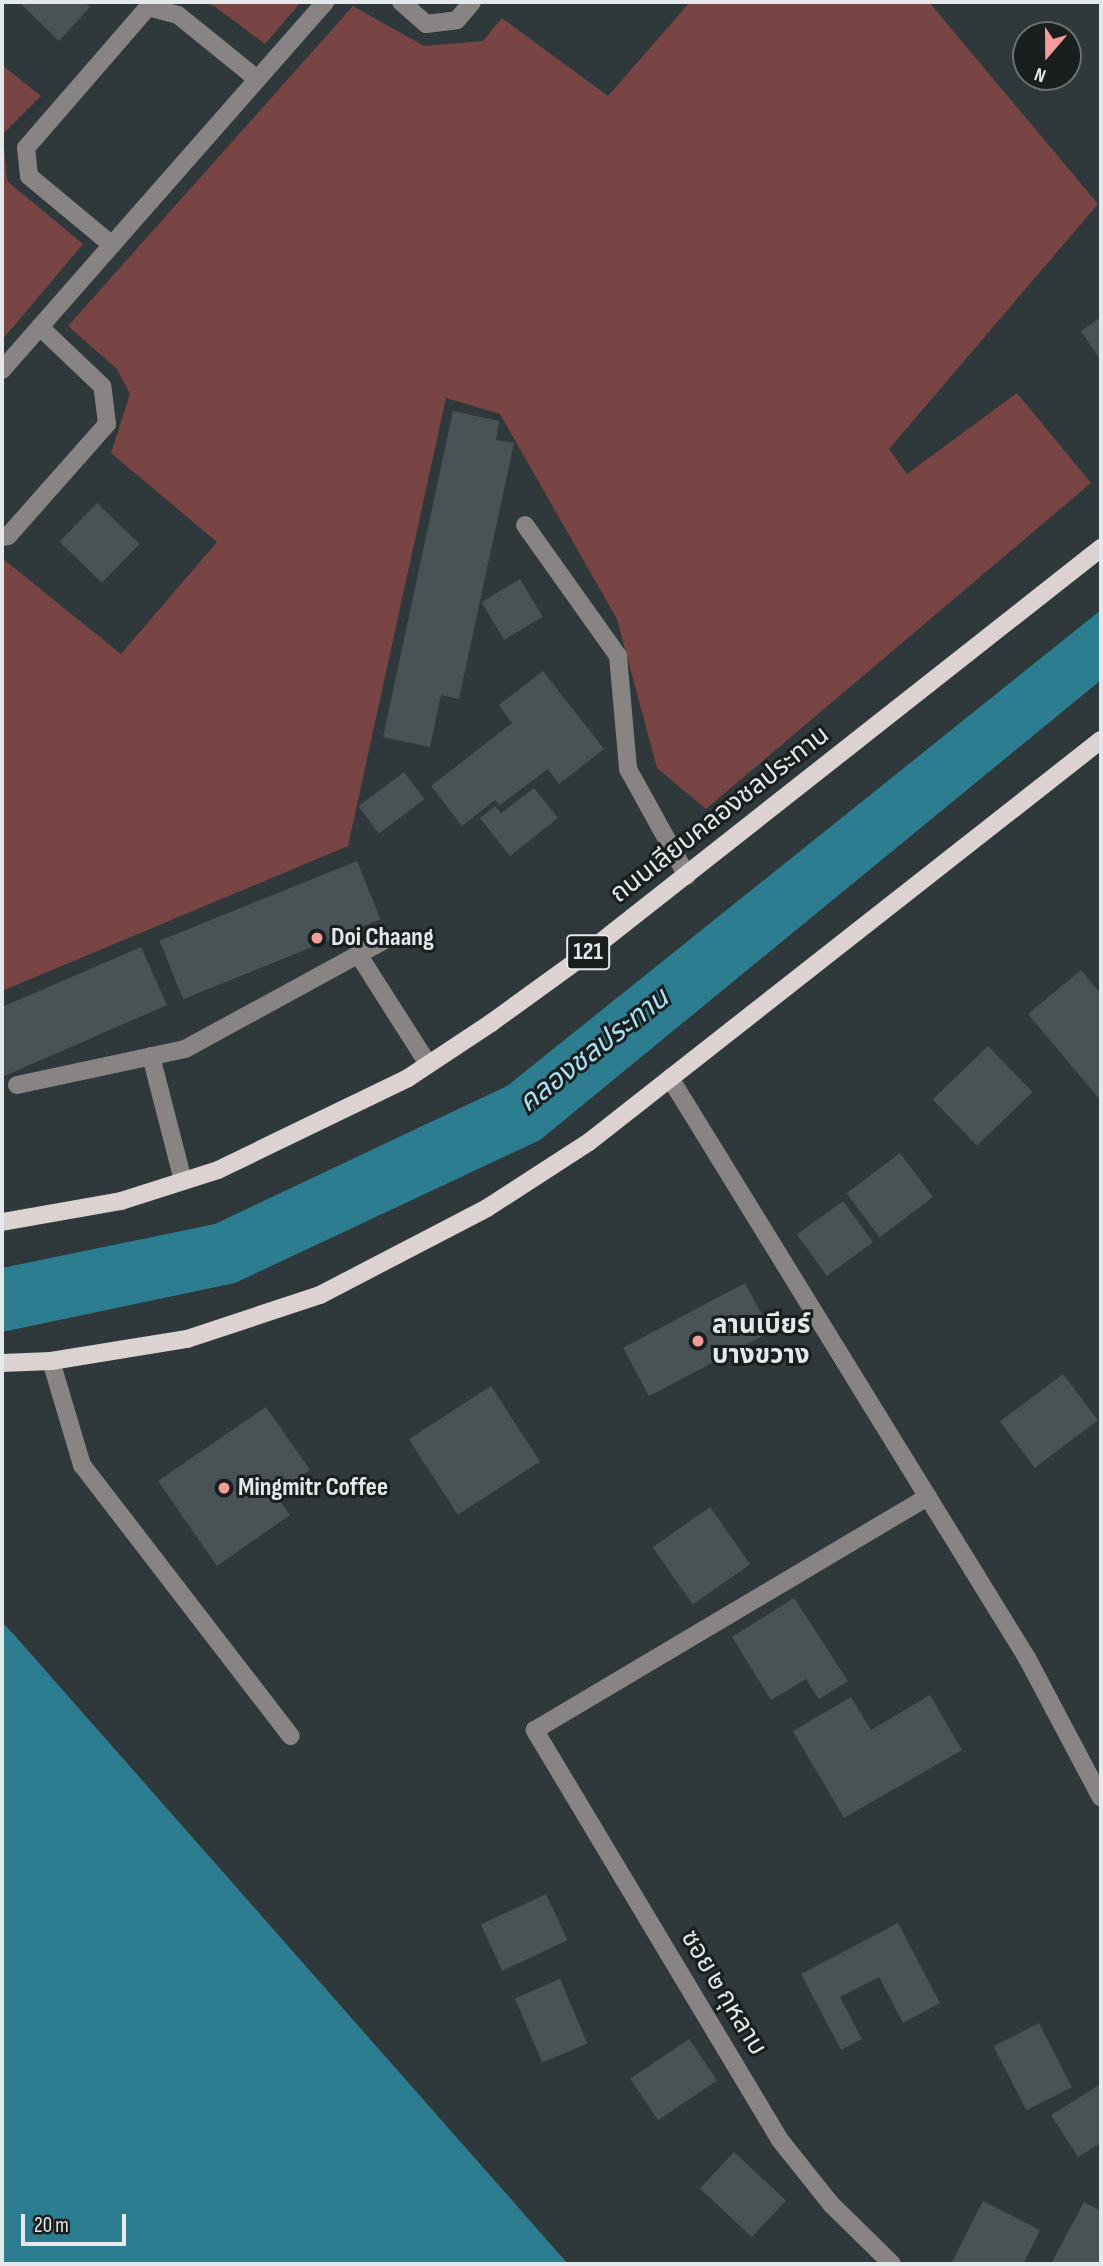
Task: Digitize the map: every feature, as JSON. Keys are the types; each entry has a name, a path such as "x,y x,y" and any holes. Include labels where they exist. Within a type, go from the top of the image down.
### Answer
{"main road":[{"name":"ถนนเลียบคลองชลประทาน","path":"2,1222 121,1201 218,1170 408,1078 524,999 687,876 1101,548"},
{"path":"2,1363 51,1361 187,1339 320,1295 486,1208 589,1142 1101,740"}],"street":[{"path":"2,370 325,2"},
{"path":"401,2 426,24 457,20 472,2"},
{"path":"112,245 29,176 26,148 139,17 148,7 178,15 257,79"},
{"path":"2,537 8,536 107,424 102,386 40,327"},
{"path":"525,525 618,656 628,769 687,876"},
{"path":"17,1085 184,1049 387,939"},
{"path":"358,954 428,1064"},
{"path":"151,1056 183,1181"},
{"path":"670,1078 1027,1658 1101,1798"},
{"path":"51,1361 82,1465 291,1736"},
{"name":"ซอย ๒ กุหลาบ","path":"891,2264 831,2204 780,2140 535,1730 928,1497"}],"shaded area":[{"path":"201,2 301,2 265,44 214,6"},
{"path":"690,2 929,2 1098,204 889,449 907,474 1017,393 1091,483 706,809 657,768 617,619 500,414 446,398 348,846 2,991 2,558 121,654 217,542 111,453 130,394 117,369 68,326 353,6 424,46 483,41 502,18 608,96"},
{"path":"2,65 41,96 3,134 7,181 83,244 2,340"}],"water":[{"name":"คลองชลประทาน","path":"1101,610 1101,680 540,1140 235,1283 2,1332 2,1268 215,1224 507,1086"},
{"path":"2,1622 16,1637 568,2264 2,2264"}],"building":[{"path":"19,2 85,2 90,7 59,41"},
{"path":"1101,317 1101,361 1081,331"},
{"path":"453,411 499,421 496,440 514,443 459,699 441,695 430,747 383,737"},
{"path":"97,503 139,544 102,583 59,542"},
{"path":"520,579 543,617 504,640 481,602"},
{"path":"543,671 604,749 559,784 548,769 500,805 495,800 462,826 431,786 512,723 499,705"},
{"path":"404,772 424,799 379,833 358,806"},
{"path":"534,788 558,818 510,856 480,818 495,806 501,813"},
{"path":"357,861 381,919 183,999 160,941"},
{"path":"141,947 167,1005 2,1077 2,1007"},
{"path":"1081,970 1101,994 1101,1101 1028,1014"},
{"path":"988,1046 1032,1092 977,1146 933,1099"},
{"path":"900,1153 933,1197 880,1237 846,1193"},
{"path":"843,1201 873,1242 827,1276 797,1235"},
{"name":"ลานเบียร์ บางขวาง","path":"745,1283 771,1332 649,1396 623,1348"},
{"path":"1063,1374 1098,1420 1035,1468 1000,1422"},
{"path":"491,1386 540,1461 458,1515 409,1439"},
{"name":"Mingmitr Coffee","path":"266,1407 310,1470 275,1494 290,1515 217,1566 158,1481"},
{"path":"710,1507 750,1564 693,1604 653,1547"},
{"path":"794,1598 848,1681 819,1699 806,1679 771,1700 732,1637"},
{"path":"930,1695 962,1750 844,1818 793,1731 851,1697 871,1730"},
{"path":"546,1894 568,1940 502,1971 481,1924"},
{"path":"898,1923 940,2003 903,2023 879,1977 840,1997 862,2039 841,2050 801,1974"},
{"path":"560,1979 587,2043 542,2063 515,1998"},
{"path":"1039,2023 1072,2087 1026,2110 994,2046"},
{"path":"689,2039 717,2080 658,2120 630,2079"},
{"path":"1101,2084 1101,2143 1078,2157 1051,2115"},
{"path":"734,2152 786,2200 752,2237 700,2189"},
{"path":"983,2201 1040,2230 1023,2264 951,2264"},
{"path":"1084,2202 1101,2211 1101,2264 1051,2264"}],"place":[{"name":"Doi Chaang","path":"317,938"},
{"name":"ลานเบียร์ บางขวาง","path":"698,1341"},
{"name":"Mingmitr Coffee","path":"224,1488"}]}
